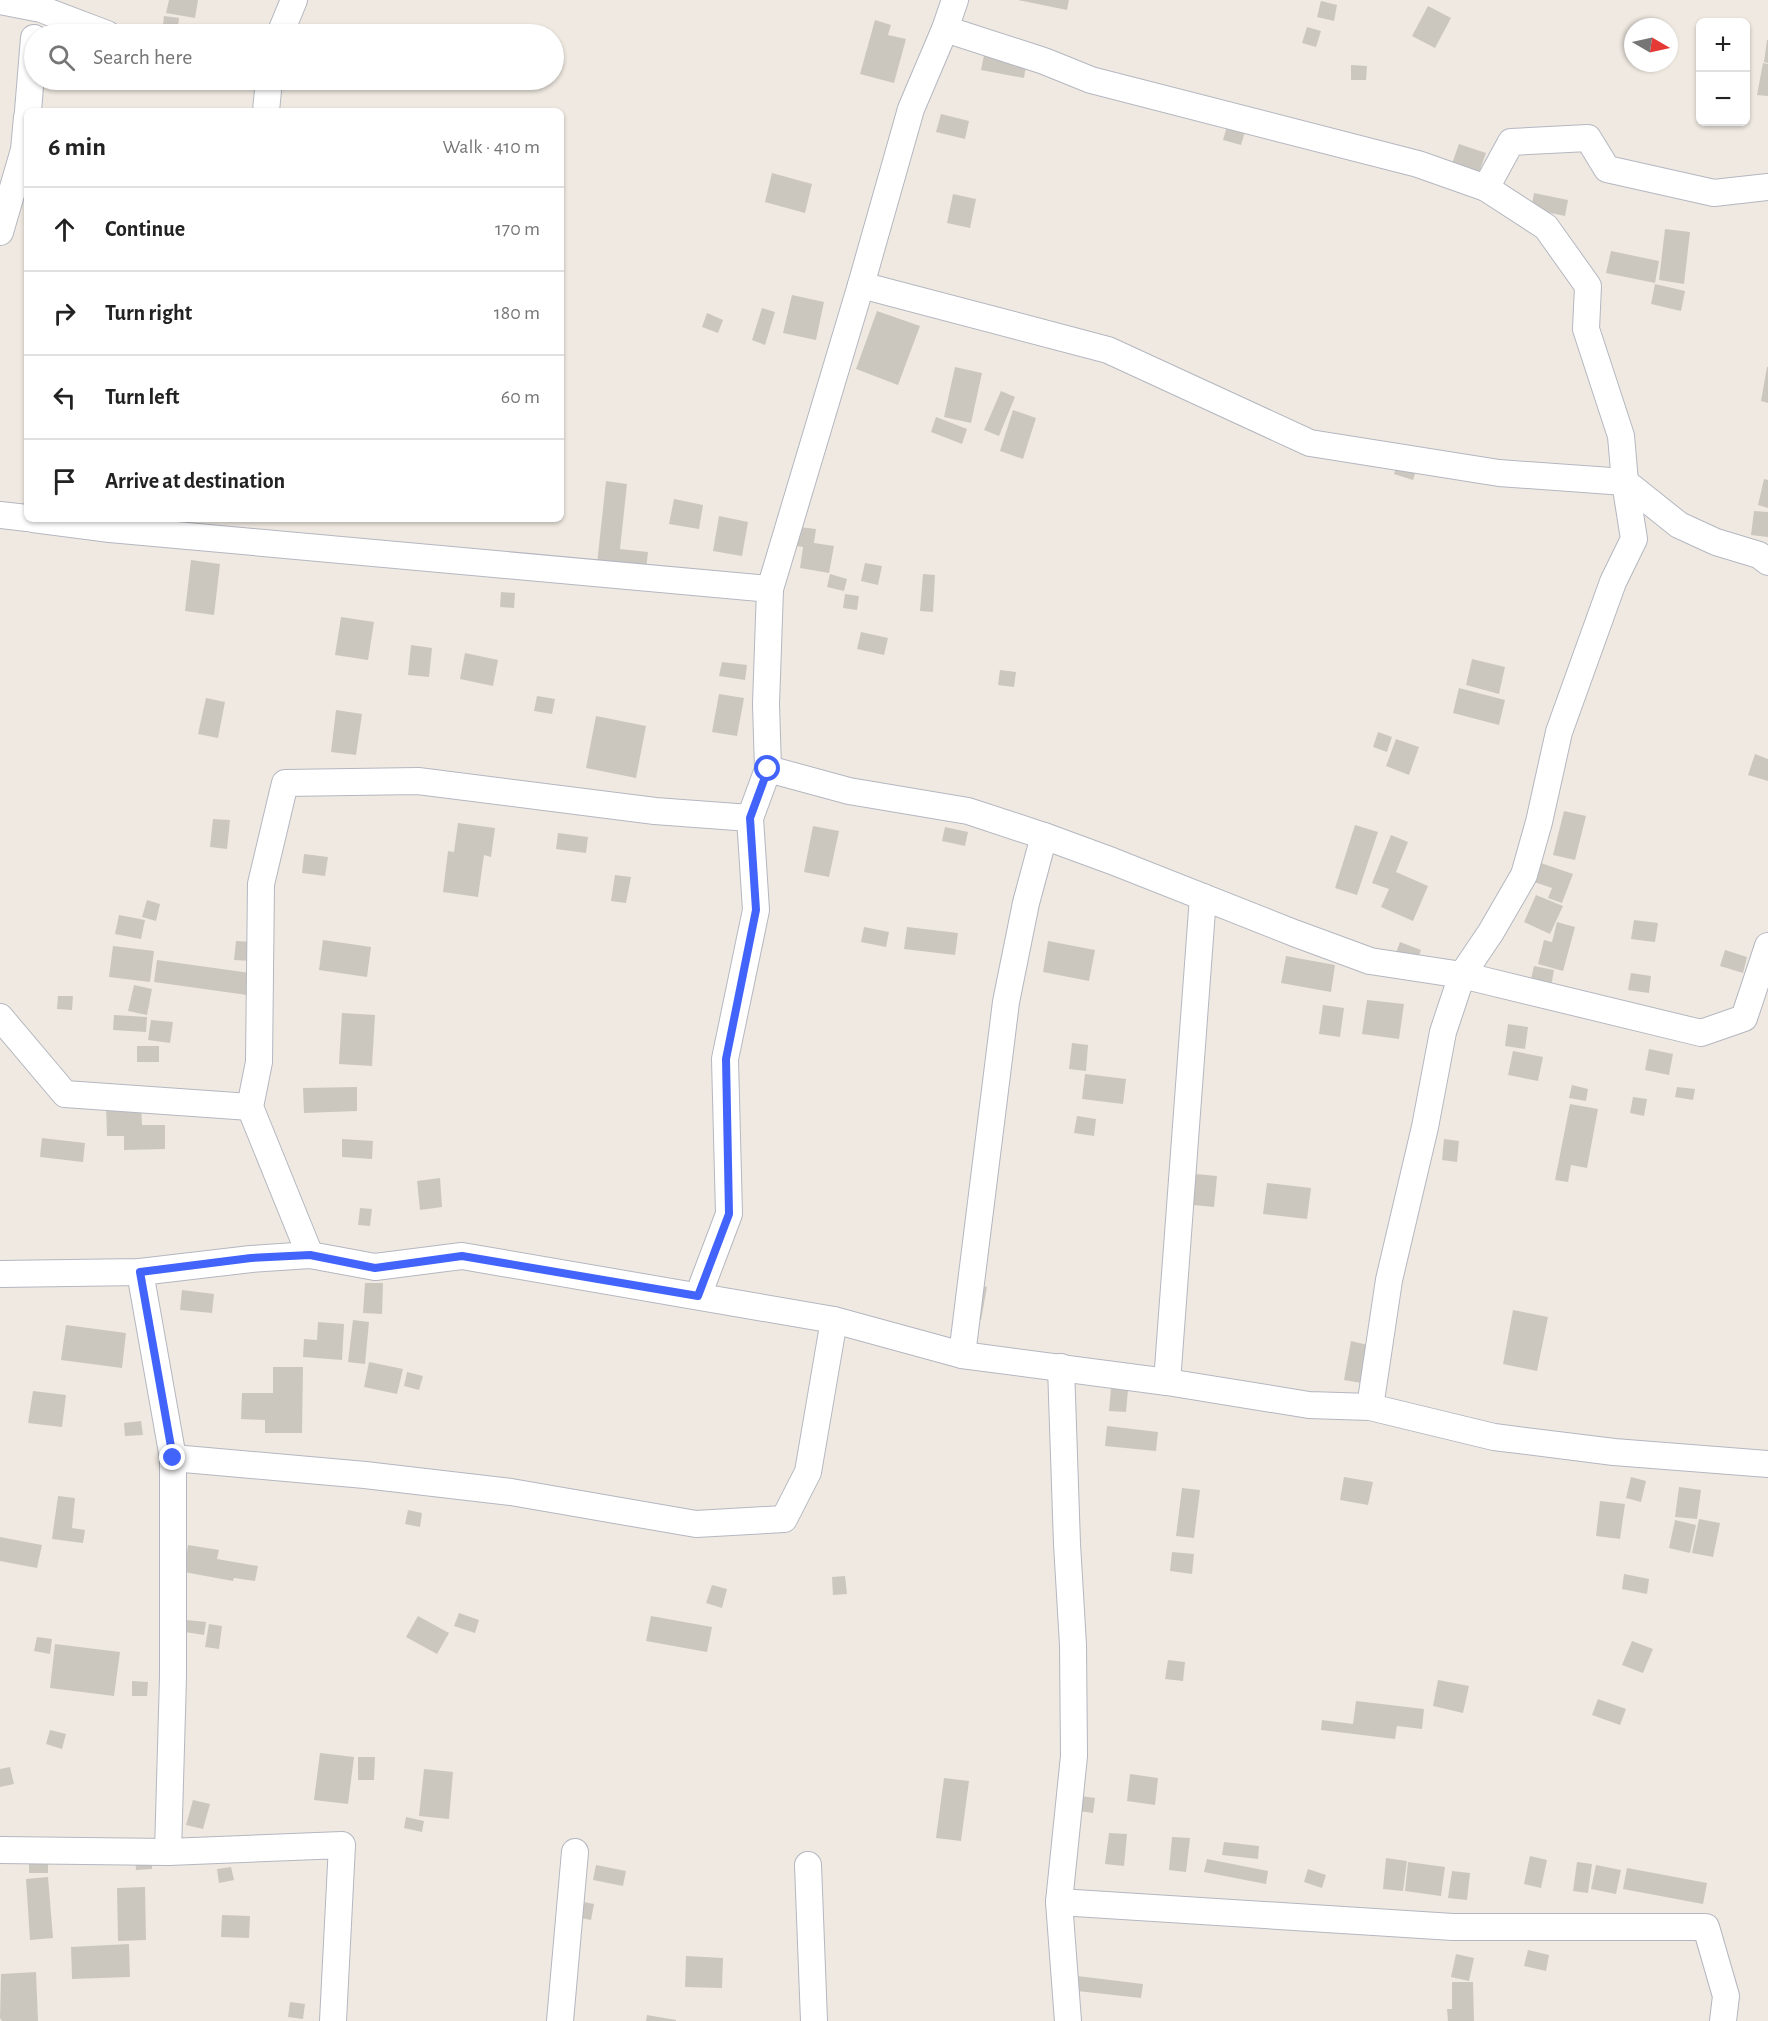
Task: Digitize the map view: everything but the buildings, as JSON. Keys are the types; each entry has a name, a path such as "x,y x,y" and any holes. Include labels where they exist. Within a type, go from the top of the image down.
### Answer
{"street":[{"path":"284,24 294,0"},
{"path":"698,1296 729,1214 726,1059 756,910 750,818 768,769 766,704 770,589 911,110 955,0"},
{"path":"0,1 41,4 85,24"},
{"path":"37,24 41,4"},
{"path":"945,28 1044,61 1091,80 1418,164 1486,188 1546,227 1588,286 1586,329 1621,436 1634,539 1613,582 1559,732 1539,822 1524,875 1491,932 1462,975 1443,1032 1425,1127 1389,1280 1370,1407"},
{"path":"28,108 30,90"},
{"path":"266,108 268,90"},
{"path":"1486,188 1511,142 1588,138 1607,169 1714,193 1768,187"},
{"path":"0,232 24,150"},
{"path":"861,285 1108,350 1310,443 1499,473 1625,482 1679,525 1716,542 1765,556"},
{"path":"0,515 24,518"},
{"path":"56,522 110,529 189,527 770,589"},
{"path":"1634,539 1679,525"},
{"path":"768,769 849,791 968,811 1044,836 1370,961 1462,975 1701,1033 1743,1018 1768,946"},
{"path":"310,1255 250,1107 259,1062 261,884 285,783 417,781 655,811 750,818"},
{"path":"962,1355 1006,1002 1026,903 1044,836"},
{"path":"1167,1382 1203,897"},
{"path":"0,1017 65,1094 250,1107"},
{"path":"0,1274 140,1272 251,1258 310,1255 375,1268 462,1256 834,1320 962,1355 1167,1382 1309,1405 1370,1407 1494,1437 1614,1452 1768,1464"},
{"path":"140,1272 173,1458 173,1666 168,1852"},
{"path":"173,1458 365,1475 511,1492 696,1524 784,1519 808,1472 834,1320"},
{"path":"1061,1367 1073,1645 1074,1756 1059,1902 1068,2021"},
{"path":"0,1850 168,1852 342,1845 333,2021"},
{"path":"560,2021 574,1852"},
{"path":"808,1865 814,2021"},
{"path":"1059,1902 1454,1926 1706,1927 1725,1996 1723,2021"}],"route":[{"path":"173,1458 140,1272 251,1258 310,1255 375,1268 462,1256 698,1296 729,1214 726,1059 756,910 750,818 768,769"}]}
